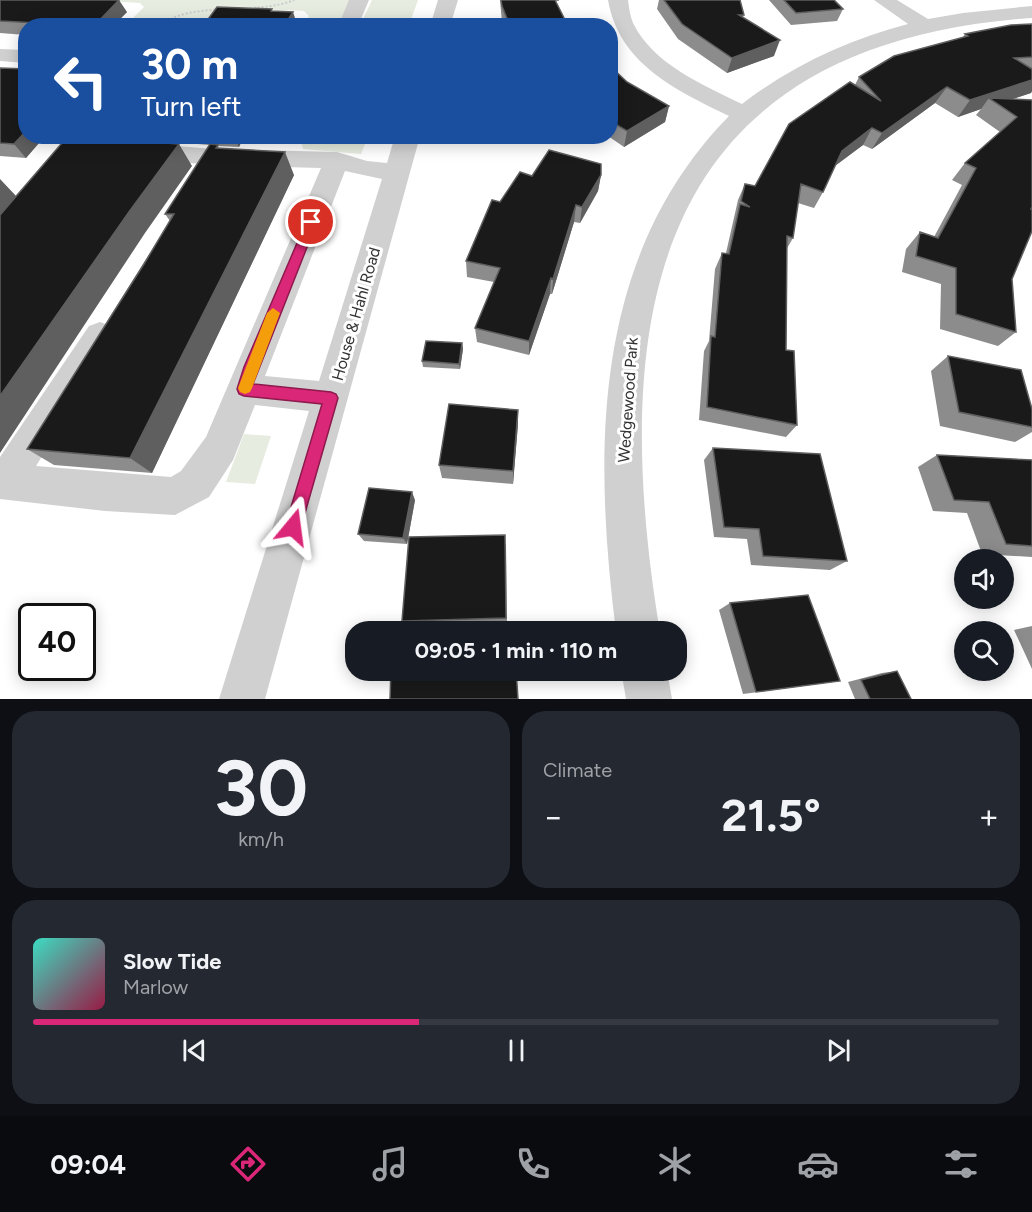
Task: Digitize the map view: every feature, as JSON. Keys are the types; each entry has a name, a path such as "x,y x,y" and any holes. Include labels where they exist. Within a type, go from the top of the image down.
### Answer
{"street":[{"path":"351,18 359,0"},
{"path":"442,18 448,0"},
{"path":"618,0 618,11 641,51 664,70 695,90 744,114"},
{"path":"884,0 924,26"},
{"name":"Wedgewood Park","path":"636,621 628,567 622,460 626,375 638,300 655,246 678,198 709,154 744,114 812,67 846,51 924,26 977,17 1032,12"},
{"path":"0,56 18,57"},
{"name":"House & Hahl Road","path":"242,699 406,144"},
{"path":"118,148 213,156 337,160 366,169 397,172"},
{"path":"194,186 213,156"},
{"path":"112,315 3,482 175,496 195,484 220,448 337,160"},
{"path":"244,389 331,398"},
{"path":"646,681 649,699"}],"path":[{"path":"237,4 274,7 294,0"}],"shaded area":[{"path":"91,0 351,0 343,18 308,18 309,16 304,11 234,8 223,11 218,18 133,18 144,7 140,3"},
{"path":"372,0 418,0 412,18 363,18"},
{"path":"302,144 365,144 361,154 303,149"},
{"path":"244,434 271,436 255,484 226,482"}],"building":[{"path":"0,0 119,0 102,18 18,18 18,22 0,21"},
{"path":"501,0 555,0 564,18 507,18"},
{"path":"664,0 740,0 744,15 739,15 780,40 732,58 682,24"},
{"path":"784,0 834,0 843,9 796,13"},
{"path":"217,7 293,12 289,18 209,18"},
{"path":"1032,24 1032,57 1014,58 1032,69 1032,80 970,100 947,87 882,133 872,128 842,151 823,192 801,184 793,238 787,236 786,350 794,351 797,425 707,407 711,336 715,337 722,253 729,254 740,204 750,207 741,201 745,184 755,186 789,124 850,82 881,101 859,77 894,56 968,36 965,34 1011,25"},
{"path":"0,68 18,69 18,140 14,144 0,143"},
{"path":"618,74 627,82 669,106 627,131 618,126"},
{"path":"989,98 1032,100 1032,231 1012,279 1016,332 956,314 956,268 916,256 920,232 938,238 976,168 965,163 1017,117"},
{"path":"61,144 179,144 0,396 0,215"},
{"path":"210,144 218,145 216,148 285,152 130,458 27,449 174,214 165,214"},
{"path":"549,150 601,164 601,175 582,207 576,205 553,279 551,278 529,341 475,328 500,268 466,261 492,200 500,202 520,172 532,176"},
{"path":"426,341 462,343 459,364 422,361"},
{"path":"948,356 1021,370 1032,409 1032,427 959,412"},
{"path":"449,404 518,410 513,471 439,465"},
{"path":"713,448 820,454 847,561 763,556 759,529 724,527"},
{"path":"937,455 1032,460 1032,546 1006,544 989,502 954,500"},
{"path":"369,488 412,492 403,538 358,534"},
{"path":"505,535 506,618 402,621 409,537"},
{"path":"808,595 840,681 756,692 730,603"},
{"path":"897,671 911,699 870,699 861,680"},
{"path":"391,681 517,681 518,699 390,699"}],"slow traffic":[{"path":"245,388 273,313"}],"route":[{"path":"293,527 331,398 244,389 311,222"}]}
